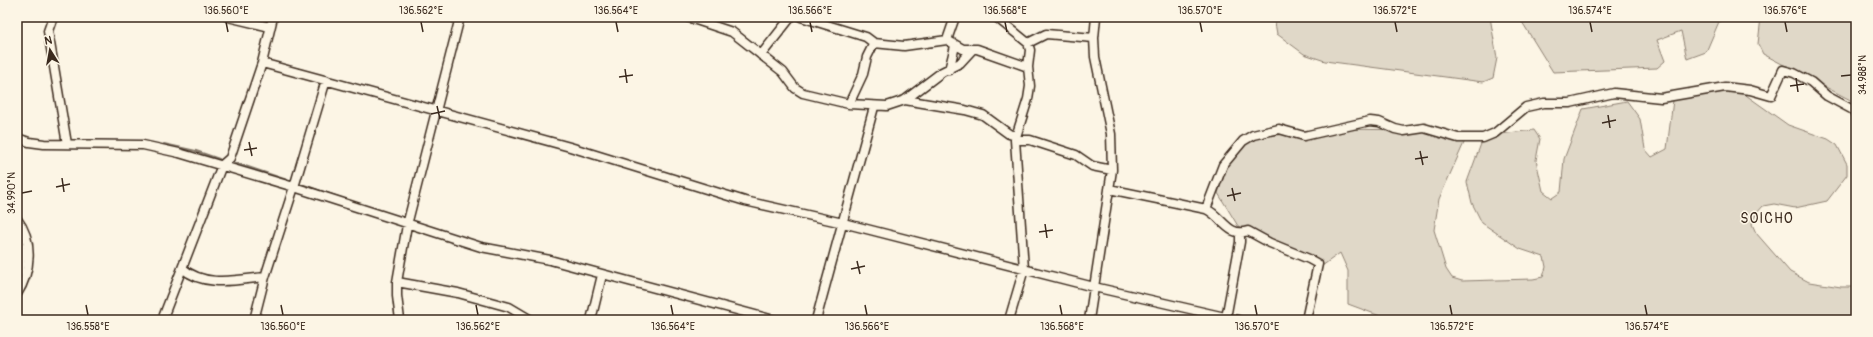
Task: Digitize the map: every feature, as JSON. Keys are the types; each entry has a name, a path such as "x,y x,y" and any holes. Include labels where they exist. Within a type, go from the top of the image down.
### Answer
{"highway":[{"path":"17,242 20,253 17,272"}],"street":[{"path":"53,17 48,31 67,144"},
{"path":"228,17 270,27"},
{"path":"162,320 222,165 230,158 262,63 273,17"},
{"path":"400,320 396,296 397,282 407,224 460,17"},
{"path":"687,17 732,32 783,72 796,88 803,93 849,104 874,107 887,106 905,100 942,72 960,64 972,50"},
{"path":"760,55 791,17"},
{"path":"801,17 866,37 874,43 904,46 947,40 955,46 972,50 977,49 1028,67"},
{"path":"947,40 955,17"},
{"path":"996,17 1028,43 1030,50 1028,67 1030,86 1028,99 1016,138 1024,269 1009,320"},
{"path":"1088,320 1112,170 1111,134 1095,57 1094,38 1096,17"},
{"path":"1028,43 1046,34 1094,38"},
{"path":"849,104 863,74 867,57 874,43"},
{"path":"949,70 955,46"},
{"path":"262,63 570,146 745,201 843,223 1226,319 1238,320"},
{"path":"1206,209 1222,165 1232,152 1243,141 1253,135 1279,129 1304,136 1370,121 1379,122 1404,131 1424,128 1458,138 1483,138 1495,133 1526,107 1544,103 1570,103 1614,93 1661,98 1725,87 1750,90 1772,96 1783,70 1794,73 1811,82 1827,96 1854,110 1856,115"},
{"path":"254,320 264,277 294,187 326,80"},
{"path":"905,100 965,110 983,115 1016,138 1030,140 1076,155 1092,166 1112,170"},
{"path":"816,320 874,107"},
{"path":"17,138 44,144 143,145 179,153 294,187 481,247 550,260 774,320"},
{"path":"1109,189 1206,209 1212,212 1234,232 1240,234 1248,231 1270,243 1318,264 1306,320"},
{"path":"17,219 26,237 29,256 28,269 24,282 17,294"},
{"path":"1226,319 1240,242 1240,234"},
{"path":"182,268 190,274 203,280 214,282 264,277"},
{"path":"590,320 602,275"},
{"path":"397,282 458,293 509,307 531,320"}],"shaded area":[{"path":"1274,17 1490,17 1497,58 1493,78 1483,82 1325,61 1304,54 1277,34"},
{"path":"1519,17 1721,17 1706,52 1687,59 1681,31 1657,40 1665,61 1657,68 1553,72"},
{"path":"1761,17 1856,17 1856,103 1763,54 1758,44"},
{"path":"1700,90 1743,93 1788,125 1828,139 1837,145 1847,164 1847,175 1827,201 1795,208 1774,204 1763,206 1756,214 1752,224 1756,233 1790,272 1809,282 1841,287 1856,287 1856,320 1774,320 1765,317 1730,320 1391,320 1348,304 1348,271 1340,253 1322,266 1268,243 1238,226 1218,193 1232,153 1249,138 1333,129 1422,130 1468,134 1439,199 1434,230 1446,269 1452,278 1462,281 1533,279 1543,277 1546,267 1544,257 1520,249 1482,223 1472,203 1467,182 1482,141 1491,135 1534,130 1540,139 1536,160 1543,191 1552,198 1561,192 1564,159 1583,109 1627,101 1640,119 1645,149 1652,157 1667,149 1673,100 1680,93"}],"waterway":[{"path":"164,144 196,151 219,159"},
{"path":"232,164 239,164 287,180"},
{"path":"304,185 356,203"},
{"path":"775,318 785,320"}],"district":[{"name":"SOICHO","path":"1767,218"}]}
